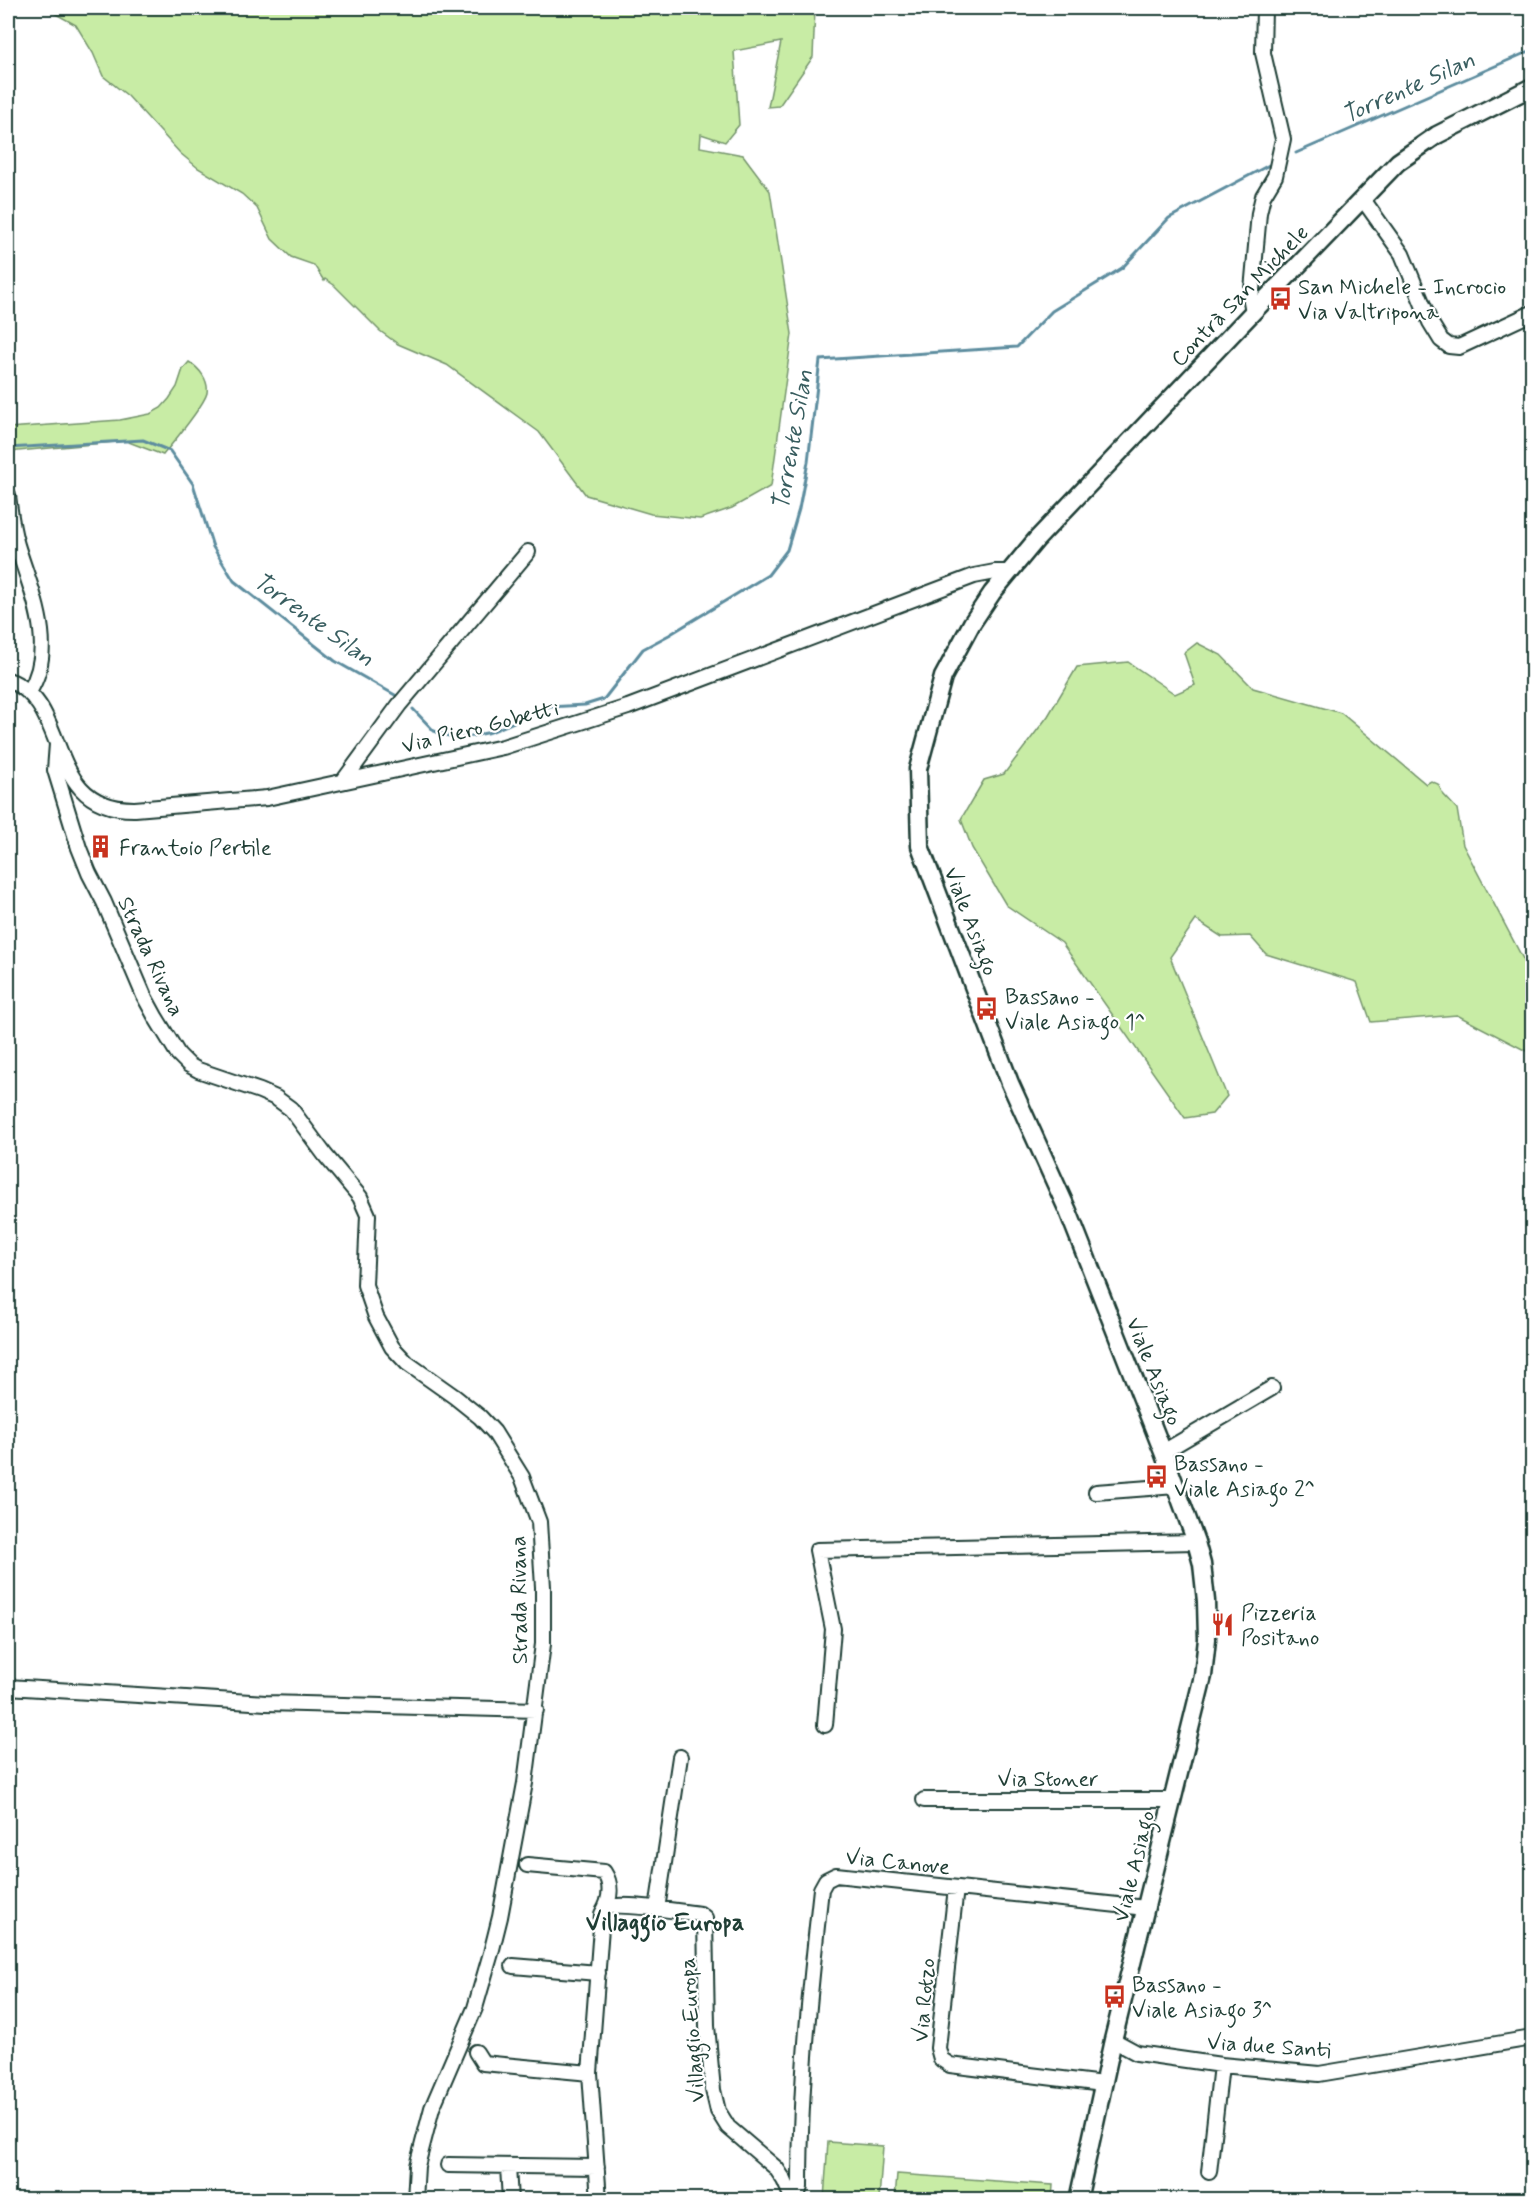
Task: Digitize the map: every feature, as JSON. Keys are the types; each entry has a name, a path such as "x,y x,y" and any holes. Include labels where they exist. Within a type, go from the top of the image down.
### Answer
{"main road":[{"name":"Contrà San Michele","path":"1008,572 1252,312 1398,162 1437,135 1533,87"},
{"name":"Viale Asiago","path":"1008,572 972,623 943,677 918,769 917,816 920,846 1010,1083 1068,1210 1176,1486 1196,1542 1203,1573 1207,1639 1203,1676 1113,2040 1078,2199"}],"street":[{"path":"1252,312 1259,213 1263,196 1275,176 1283,139 1263,53 1264,8"},
{"path":"1362,198 1402,254 1430,322 1441,340 1449,346 1459,347 1533,313"},
{"path":"8,495 16,542 34,594 42,634 38,675 29,692"},
{"path":"344,780 399,705 528,552"},
{"name":"Via Piero Gobetti","path":"8,680 29,692 46,720 68,769 92,799 118,809 267,798 503,747 628,706 974,576 1008,572"},
{"name":"Strada Rivana","path":"57,744 55,770 79,848 144,996 166,1036 189,1065 276,1098 291,1109 360,1197 368,1215 365,1285 376,1317 392,1347 407,1363 480,1417 505,1447 522,1477 539,1522 542,1544 543,1644 525,1783 500,1917 476,2008 432,2108 417,2166 415,2199"},
{"name":"Viale Asiago","path":"1163,1452 1272,1388"},
{"path":"1096,1492 1176,1486"},
{"path":"825,1725 833,1629 817,1550 1196,1542"},
{"path":"8,1687 266,1703 536,1710"},
{"path":"657,1909 680,1757"},
{"name":"Via Stoner","path":"924,1800 1172,1800"},
{"path":"527,1865 604,1872 610,1881 608,1907 602,1914 590,2073 599,2199"},
{"name":"Via Canove","path":"793,2198 800,2187 805,2043 819,1901 823,1883 826,1880 836,1875 1146,1908"},
{"name":"Via Rotzo","path":"956,1888 938,2048 942,2059 950,2065 1103,2084"},
{"name":"Villaggio Europa","path":"608,1907 616,1905 657,1909 700,1914 705,1918 706,2016 716,2106 728,2127 776,2168 793,2198"},
{"path":"513,1966 598,1973"},
{"name":"Via due Santi","path":"1113,2040 1137,2053 1221,2065 1319,2074 1533,2038"},
{"path":"476,2052 483,2063 590,2073"},
{"name":"Via due Santi","path":"1209,2172 1221,2065"},
{"path":"448,2165 597,2168"},
{"path":"508,2167 510,2199"}],"green space":[{"path":"45,8 815,8 813,57 779,106 768,107 781,42 734,51 739,125 725,142 701,134 700,147 743,155 770,191 792,334 771,486 732,508 700,519 651,514 586,495 539,432 447,365 398,344 380,331 334,285 325,279 324,281 314,265 291,257 272,239 257,208 242,194 198,168 180,153 128,96 103,76 93,53 76,25"},
{"path":"189,362 202,375 207,393 194,415 163,455 126,441 8,452 8,428 120,420 150,414 161,408 169,399 177,387 183,369"},
{"path":"1197,643 1221,655 1253,688 1341,713 1426,784 1431,781 1438,784 1443,794 1457,809 1463,845 1532,976 1532,1054 1457,1015 1371,1022 1357,982 1266,954 1250,936 1222,937 1196,920 1170,957 1227,1096 1212,1114 1185,1118 1062,943 1006,905 972,848 961,819 984,780 1004,774 1048,716 1077,667 1128,662 1175,694 1195,685 1184,653"},
{"path":"828,2142 883,2146 879,2199 824,2199"},
{"path":"897,2174 1053,2185 1052,2199 895,2199"}],"waterway":[{"name":"Torrente Silan","path":"1296,153 1532,50"},
{"name":"Torrente Silan","path":"413,709 434,731 458,739 491,732 548,707 585,705 604,699 643,649 768,575 787,550 799,509 808,462 820,360 1017,347 1052,311 1122,268 1169,218 1269,165"},
{"name":"Torrente Silan","path":"8,448 143,440 170,451 193,484 213,547 234,581 335,661 395,695"}],"place":[{"name":"San Michele - Incrocio Via Valtripona","path":"1280,299"},
{"name":"Frantoio Pertile","path":"101,847"},
{"name":"Bassano - Viale Asiago 1^","path":"987,1009"},
{"name":"Bassano - Viale Asiago 2^","path":"1156,1476"},
{"name":"Pizzeria Positano","path":"1223,1625"},
{"name":"Bassano - Viale Asiago 3^","path":"1114,1997"}],"district":[{"name":"Villaggio Europa","path":"665,1922"}]}
